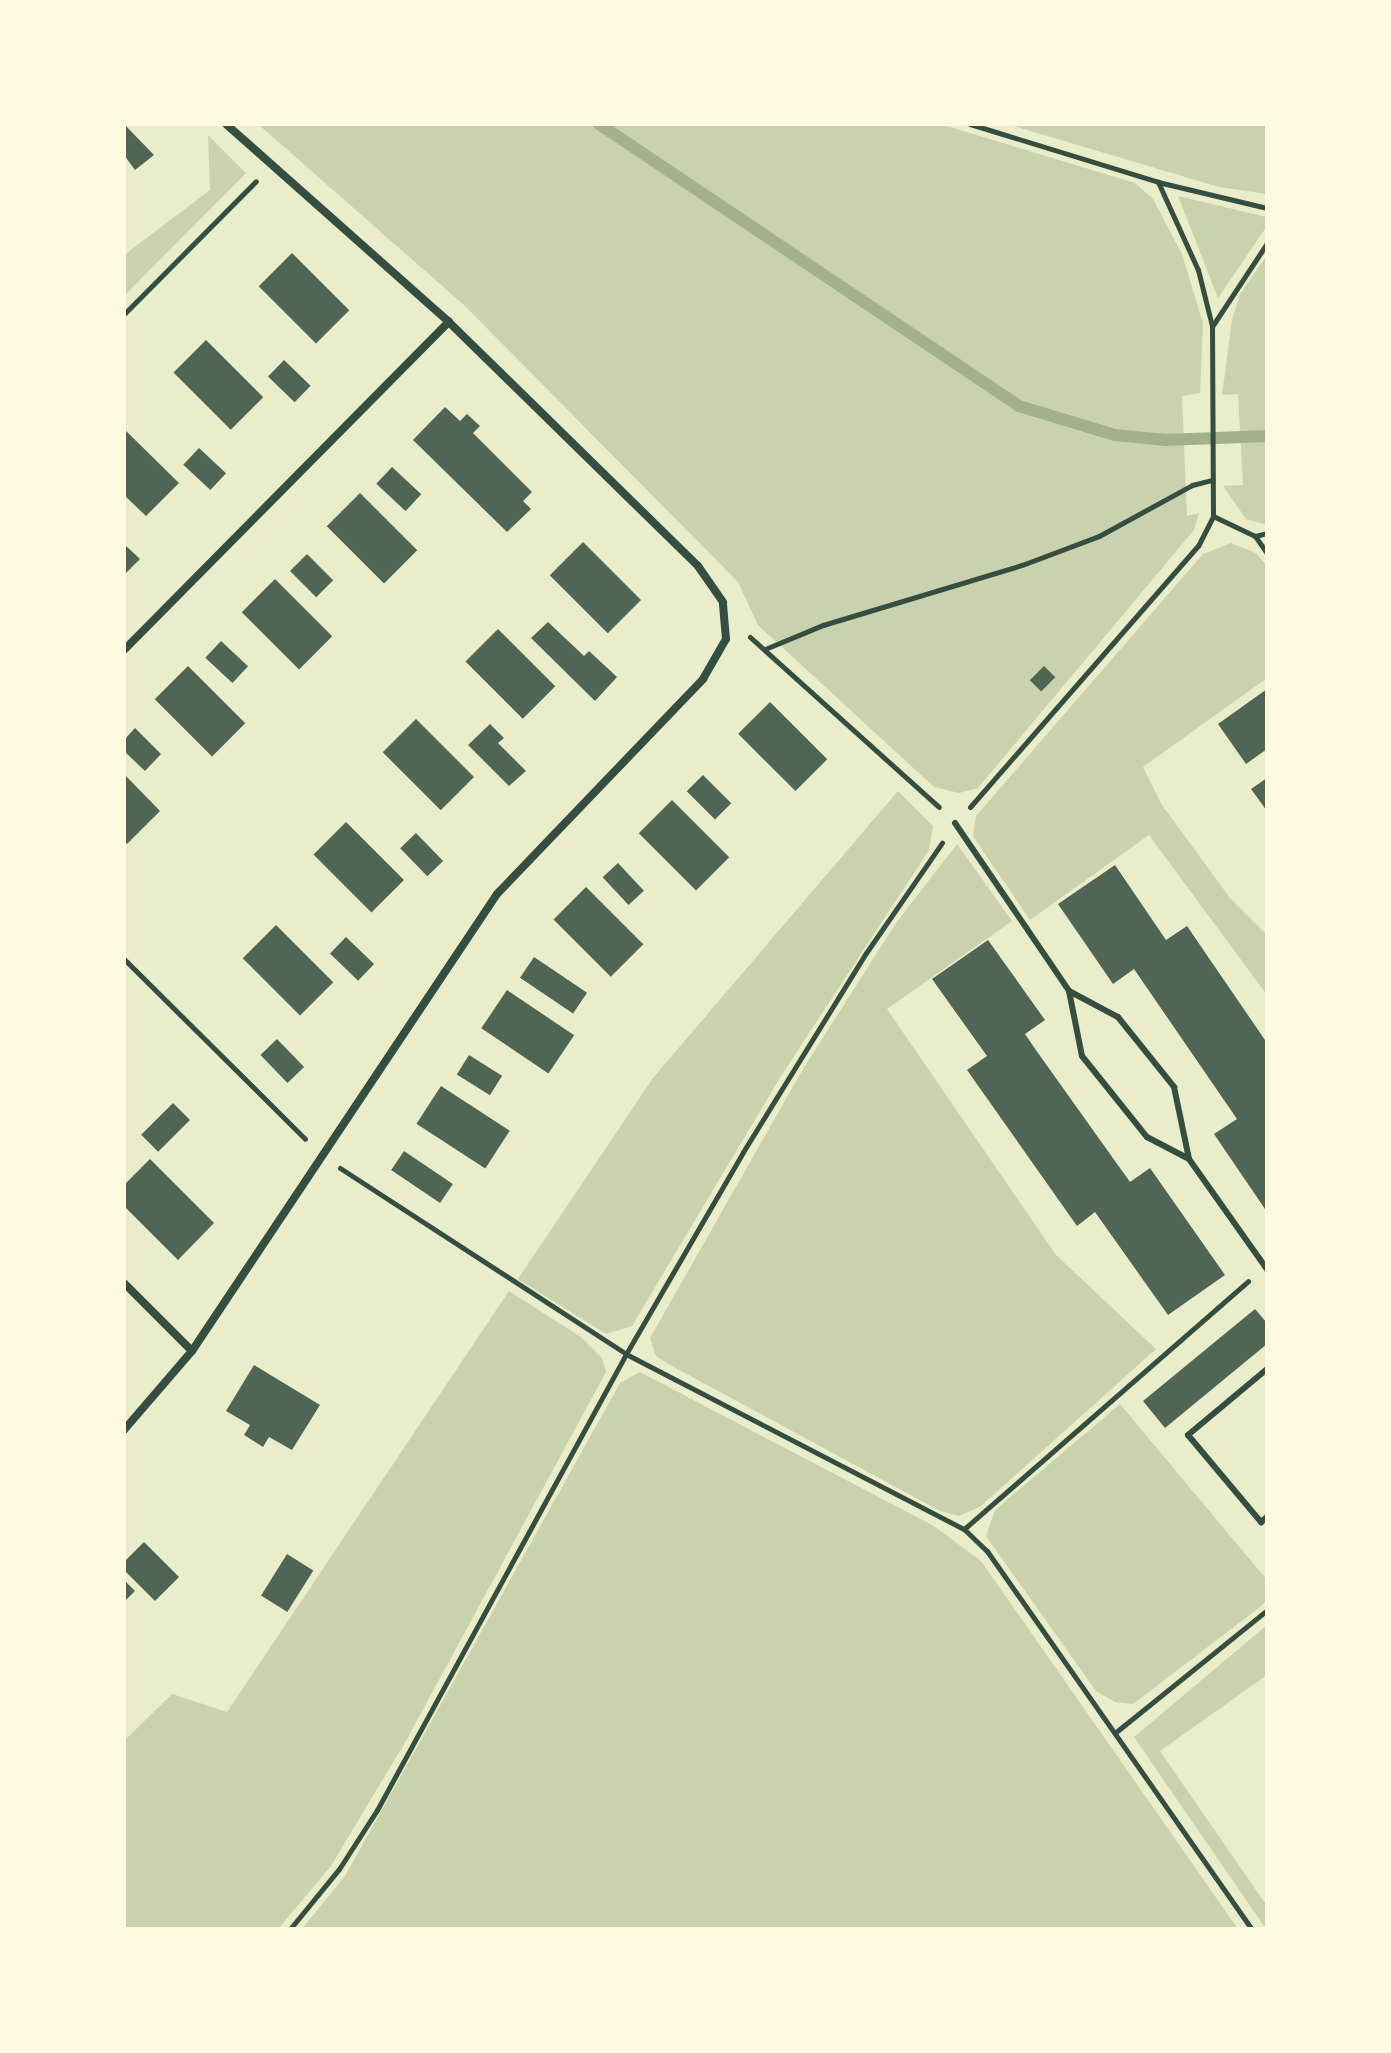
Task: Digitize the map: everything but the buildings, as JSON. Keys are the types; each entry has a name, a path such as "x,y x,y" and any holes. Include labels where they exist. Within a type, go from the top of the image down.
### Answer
{"street":[{"path":"124,1430 192,1351 497,894 703,679 726,639 728,619 723,602 698,566 449,322 274,163 226,124"},
{"path":"124,650 449,322"},
{"path":"124,1283 192,1351"}],"lane":[{"path":"955,823 1069,991 1082,1056 1147,1137 1189,1159"},
{"path":"1069,991 1126,1024 1174,1087 1189,1159 1266,1268"},
{"path":"1267,1369 1188,1435 1261,1522 1267,1517"}],"path":[{"path":"970,124 1158,182 1267,208"},
{"path":"124,314 274,163"},
{"path":"290,1929 339,1869 377,1810 626,1354 858,966 955,823 1198,546 1213,516 1212,326 1198,270 1158,182"},
{"path":"1212,326 1267,243"},
{"path":"765,649 823,625 1035,560 1099,536 1192,485 1212,480"},
{"path":"1213,516 1255,536 1267,553"},
{"path":"1255,536 1267,533"},
{"path":"728,619 765,649 955,823"},
{"path":"124,959 322,1155 626,1354 964,1529 987,1551 1252,1929"},
{"path":"964,1529 1266,1268"},
{"path":"1116,1732 1267,1610"}],"green space":[{"path":"258,124 940,124 1135,183 1153,199 1182,254 1203,323 1200,393 1182,396 1187,516 1199,513 1194,530 978,788 959,793 934,787 758,625 738,582 465,306"},
{"path":"1007,124 1267,124 1267,194 1219,187"},
{"path":"208,135 246,173 124,296 124,255 210,190"},
{"path":"1178,196 1267,217 1267,226 1218,298"},
{"path":"1267,255 1267,524 1264,524 1246,519 1223,486 1243,485 1238,394 1222,395 1232,320 1240,294"},
{"path":"1231,543 1256,553 1267,566 1267,678 1143,767 1162,805 1230,898 1267,935 1267,995 1149,835 1030,920 973,836 976,816 1203,554"},
{"path":"898,791 933,826 929,850 781,1076 632,1326 606,1334 518,1279 653,1078"},
{"path":"957,844 1012,921 887,1009 1056,1255 1156,1349 981,1506 959,1516 940,1511 670,1365 656,1356 650,1338 803,1069 896,923"},
{"path":"509,1291 581,1337 602,1358 606,1372 407,1739 331,1866 278,1929 124,1929 124,1741 172,1694 227,1712"},
{"path":"640,1372 934,1526 981,1561 1238,1929 302,1929 345,1876 620,1383"},
{"path":"1120,1404 1267,1580 1267,1600 1260,1607 1133,1704 1115,1702 1096,1691 986,1536 995,1510"},
{"path":"1267,1625 1267,1675 1160,1751 1267,1906 1266,1929 1134,1737"}],"waterway":[{"path":"599,124 1019,406 1115,435 1166,440 1267,436"}]}
